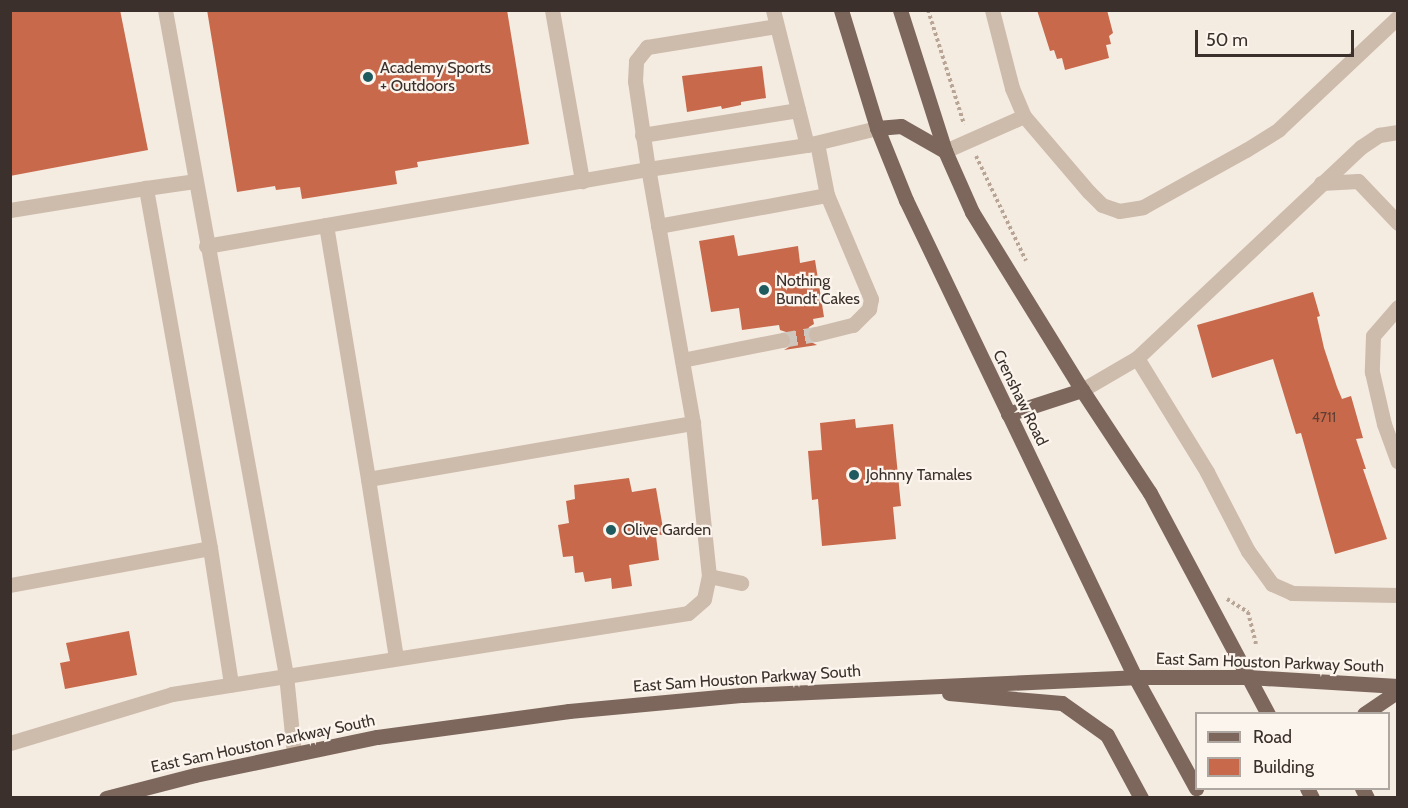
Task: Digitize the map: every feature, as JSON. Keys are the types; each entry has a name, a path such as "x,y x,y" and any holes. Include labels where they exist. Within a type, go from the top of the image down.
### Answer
{"main road":[{"name":"Crenshaw Road","path":"841,10 877,128 906,200 1135,677 1195,784"},
{"path":"900,10 945,151 972,212 1149,493 1267,712"},
{"path":"877,128 901,126 945,151"},
{"path":"1008,414 1082,390"},
{"name":"East Sam Houston Parkway South","path":"106,798 195,775 377,737 569,711 743,695 1135,677 1248,677 1398,686"},
{"path":"888,688 1062,704 1107,735 1141,798"},
{"path":"1367,712 1398,691"}],"lane":[{"path":"165,10 206,246 286,675 294,754"},
{"path":"552,10 582,181"},
{"path":"773,10 798,110 812,144 828,195 871,299 869,309 853,325 816,334"},
{"path":"992,10 1012,88 1024,116 1102,205 1119,211 1143,207 1279,129 1398,17"},
{"path":"10,743 172,694 688,613 704,599 709,576 693,423 642,135 634,81 636,61 647,47 776,26"},
{"path":"642,135 798,110"},
{"path":"945,151 1024,116"},
{"path":"206,246 648,169 812,144 877,128"},
{"path":"1082,390 1137,358 1361,147 1379,135 1398,132"},
{"path":"10,210 195,181"},
{"path":"1321,183 1358,181 1398,223"},
{"path":"146,188 210,548 231,684"},
{"path":"658,226 828,195"},
{"path":"326,225 396,658"},
{"path":"1398,307 1372,336 1372,372 1390,446 1398,462"},
{"path":"682,360 782,340"},
{"path":"1137,358 1207,472 1248,551 1272,584 1292,593 1398,595"},
{"path":"368,479 693,423"},
{"path":"10,585 210,548"},
{"path":"709,576 741,583"}],"path":[{"path":"928,10 963,122"},
{"path":"977,157 1030,270"}],"building":[{"path":"10,10 120,10 148,150 10,176"},
{"name":"Academy Sports + Outdoors","path":"207,10 507,10 529,144 417,162 418,167 395,171 397,184 302,199 300,187 276,190 275,186 237,192"},
{"path":"1037,10 1107,10 1113,33 1109,36 1111,44 1106,45 1109,58 1065,70 1062,58 1057,59 1054,50 1050,51"},
{"path":"762,66 766,98 741,102 741,105 722,109 721,106 687,112 682,76"},
{"name":"Nothing Bundt Cakes","path":"734,235 738,256 798,246 800,263 815,260 824,317 813,319 814,324 809,327 806,336 809,341 817,345 784,350 789,347 792,339 789,333 780,330 779,325 742,330 739,308 711,312 699,241"},
{"path":"1313,292 1320,316 1317,317 1324,348 1337,387 1342,399 1351,396 1363,438 1356,439 1366,469 1363,469 1387,539 1335,554 1301,433 1296,434 1273,359 1212,378 1197,325"},
{"name":"Johnny Tamales","path":"855,419 856,428 893,424 901,506 893,507 896,539 822,546 818,499 812,500 808,451 822,450 820,423"},
{"name":"Olive Garden","path":"629,478 632,492 656,488 664,534 656,536 659,560 629,565 632,586 612,589 611,578 585,582 583,572 575,573 573,556 563,557 558,525 569,523 566,501 575,499 574,485"},
{"path":"129,631 137,675 65,689 60,663 70,661 66,643"}],"tunnel":[{"path":"782,340 816,334"}],"place":[{"name":"Academy Sports + Outdoors","path":"368,77"},
{"name":"Nothing Bundt Cakes","path":"764,290"},
{"name":"Johnny Tamales","path":"854,475"},
{"name":"Olive Garden","path":"611,530"}]}
